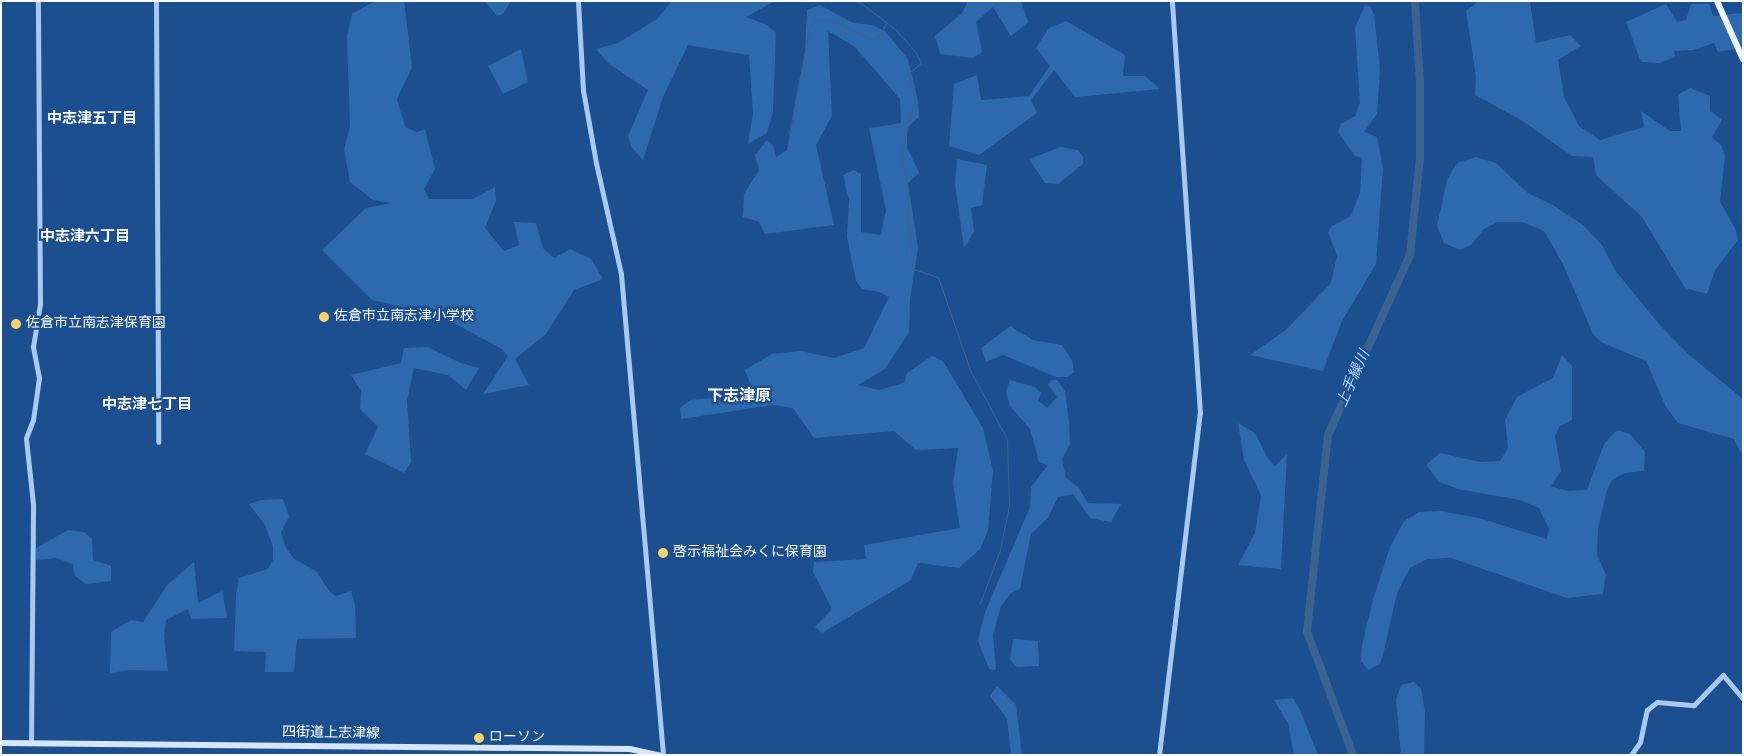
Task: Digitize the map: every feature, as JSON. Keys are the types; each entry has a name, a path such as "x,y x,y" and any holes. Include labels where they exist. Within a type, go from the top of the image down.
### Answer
{"main road":[{"path":"1717,1 1743,59"},
{"name":"四街道上志津線","path":"1,743 630,749 661,755"}],"street":[{"path":"30,743 33,504 26,438 33,420 39,378 33,347 40,315 38,1"},
{"path":"156,1 158,442"},
{"path":"578,1 584,91 624,297 661,755"},
{"path":"1159,755 1200,413 1172,1"},
{"path":"1631,755 1643,733 1646,710 1657,702 1694,704 1723,675 1743,699"}],"shaded area":[{"path":"375,1 404,1 412,67 397,99 405,127 417,132 425,129 435,169 424,189 429,199 473,199 495,187 496,201 485,228 504,251 519,245 514,222 536,223 543,248 554,258 570,249 591,259 603,279 574,290 546,334 515,359 529,385 483,394 508,356 502,349 422,306 402,307 372,300 322,250 366,208 391,203 373,200 350,182 344,149 350,126 347,36 352,14"},
{"path":"485,1 511,1 503,14 497,16"},
{"path":"672,1 775,1 746,17 767,25 776,33 773,112 767,133 748,144 753,114 749,55 688,45 663,97 643,160 632,148 628,136 648,90 608,63 596,49 618,43 657,19"},
{"path":"968,1 1021,1 1028,22 1011,36 993,7 976,22 982,52 973,58 940,54 935,36 962,13"},
{"path":"1479,1 1530,1 1536,43 1570,35 1581,46 1558,60 1564,97 1579,126 1600,140 1644,127 1641,111 1670,131 1681,131 1678,95 1690,88 1710,96 1710,111 1722,120 1712,137 1721,145 1725,155 1720,202 1736,230 1738,240 1715,270 1707,294 1685,288 1642,217 1596,175 1593,157 1572,156 1521,120 1475,95 1476,77 1466,11"},
{"path":"1666,4 1677,22 1686,20 1691,4 1709,4 1713,16 1742,13 1743,11 1743,51 1740,48 1718,52 1714,43 1693,50 1674,51 1675,57 1660,63 1641,62 1626,22"},
{"path":"820,5 853,23 872,25 885,31 908,59 918,101 919,117 907,128 907,147 919,173 908,183 918,248 910,299 909,332 885,369 858,385 879,390 904,383 907,373 932,356 943,361 983,428 993,471 988,530 980,549 959,568 918,563 911,580 822,633 815,627 832,609 813,572 814,562 866,559 864,545 960,528 953,483 958,448 916,450 894,431 814,438 793,408 773,405 681,419 680,408 690,400 754,394 745,370 772,354 801,351 834,358 864,348 889,297 879,292 862,289 856,281 847,237 849,200 843,175 854,170 861,174 861,232 880,235 886,211 869,128 901,123 900,99 855,47 828,31 832,116 816,145 834,225 765,234 759,222 743,217 744,194 759,170 755,155 767,140 773,145 776,157 787,150 805,52 807,10"},
{"path":"1365,5 1370,6 1374,14 1380,70 1377,114 1364,132 1377,137 1383,168 1376,264 1342,321 1323,371 1250,355 1286,330 1331,283 1337,256 1328,232 1332,226 1351,216 1360,193 1362,158 1355,156 1338,132 1341,124 1355,116 1360,103 1355,28"},
{"path":"1066,21 1125,55 1123,76 1145,76 1160,89 1075,97 1054,70 1031,100 1037,113 979,155 949,146 954,84 977,75 981,100 1029,96 1050,66 1036,48 1049,28"},
{"path":"521,49 528,82 503,94 488,66"},
{"path":"1061,147 1078,150 1083,157 1083,164 1058,184 1045,183 1029,159"},
{"path":"1476,157 1496,163 1528,193 1553,205 1583,225 1602,245 1615,270 1658,323 1688,354 1743,399 1743,457 1734,439 1678,423 1666,407 1646,361 1601,342 1593,334 1563,264 1544,231 1522,222 1497,222 1484,229 1471,245 1460,250 1444,243 1437,226 1447,180 1457,163"},
{"path":"957,159 987,165 982,205 971,208 974,232 964,248 955,184"},
{"path":"1010,326 1033,340 1062,345 1072,360 1074,372 1067,377 1056,377 1003,355 986,362 981,348"},
{"path":"427,347 461,363 479,368 466,390 448,375 414,368 407,401 411,462 404,473 365,454 378,427 360,409 361,391 351,375 401,363 404,348"},
{"path":"1562,355 1572,366 1572,420 1560,426 1555,436 1561,471 1551,486 1567,491 1587,490 1604,444 1617,430 1630,434 1645,452 1644,471 1625,473 1612,480 1607,490 1598,528 1597,555 1606,575 1603,594 1567,598 1451,558 1427,559 1410,568 1397,593 1380,664 1368,670 1361,661 1362,645 1373,600 1390,547 1404,521 1419,512 1440,511 1479,518 1547,539 1549,529 1539,508 1520,500 1458,489 1439,482 1426,465 1440,453 1480,462 1500,461 1508,448 1505,420 1517,397 1553,378"},
{"path":"1010,380 1035,387 1041,393 1038,400 1047,408 1057,397 1048,385 1052,380 1057,380 1065,391 1069,421 1070,444 1062,459 1066,478 1078,487 1088,503 1121,504 1111,522 1090,518 1073,494 1058,497 1048,518 1031,534 1020,589 1011,593 1001,606 993,635 996,670 989,669 978,641 985,612 1030,507 1031,487 1048,465 1039,462 1030,429 1010,406 1006,392"},
{"path":"1238,423 1255,433 1267,457 1275,466 1287,454 1281,569 1238,565 1255,533 1261,495 1244,460"},
{"path":"283,499 289,517 281,532 285,546 294,559 316,571 330,592 336,596 351,591 355,605 356,638 297,639 294,672 265,672 266,652 234,651 236,595 239,578 268,569 273,560 273,546 265,525 249,504 261,500"},
{"path":"68,530 84,532 92,539 93,560 111,566 111,581 86,584 74,575 73,564 56,558 36,560 36,548"},
{"path":"194,562 198,603 222,591 227,618 191,619 188,609 166,620 164,637 168,671 130,670 110,673 111,632 131,620 143,622 168,584"},
{"path":"1013,639 1038,641 1039,666 1017,667 1010,660"},
{"path":"1414,682 1421,689 1425,712 1424,755 1401,755 1396,700 1401,685"},
{"path":"997,686 1016,705 1022,755 1011,755 1007,719 990,696"},
{"path":"1293,698 1300,710 1318,755 1294,755 1288,723 1274,700"}],"waterway":[{"path":"858,1 895,29 915,51 921,63 908,74 915,100 901,153 910,204 907,212 913,269 938,277 970,370 1007,439 1009,505 1000,550 980,603"},
{"name":"上手繰川","path":"1353,755 1307,631 1328,435 1410,255 1420,159 1420,81 1415,1"},
{"path":"789,133 810,25 819,20 832,21 872,39 876,39 886,23"}],"place":[{"name":"佐倉市立南志津小学校","path":"324,317"},
{"name":"佐倉市立南志津保育園","path":"16,324"},
{"name":"啓示福祉会みくに保育園","path":"663,553"},
{"name":"ローソン","path":"479,738"}],"district":[{"name":"中志津五丁目","path":"92,120"},
{"name":"中志津六丁目","path":"85,238"},
{"name":"下志津原","path":"739,397"},
{"name":"中志津七丁目","path":"147,406"}]}
